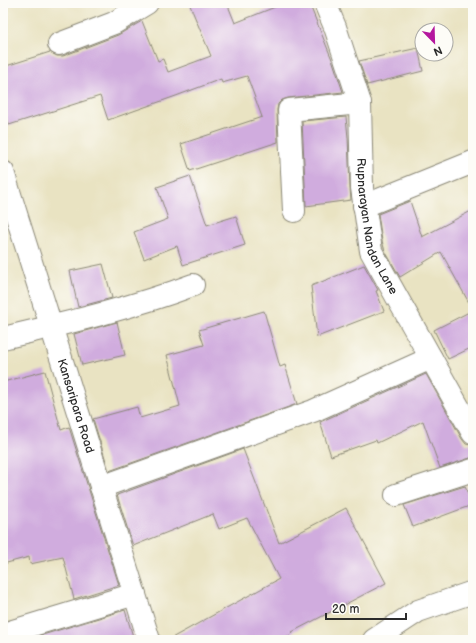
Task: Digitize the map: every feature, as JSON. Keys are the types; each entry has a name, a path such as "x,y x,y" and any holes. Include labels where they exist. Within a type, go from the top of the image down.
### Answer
{"street":[{"path":"59,44 114,23 147,3"},
{"name":"Rupnarayan Nandan Lane","path":"325,3 335,27 360,103 362,188 371,251 473,433"},
{"path":"294,211 288,110 360,103"},
{"path":"364,206 473,162"},
{"name":"Kansaripara Road","path":"3,172 149,640"},
{"path":"3,338 52,327 163,296 193,286"},
{"path":"101,487 313,411 431,358"},
{"path":"396,495 473,470"},
{"path":"374,640 418,611 473,592"},
{"path":"3,634 135,594"}],"building":[{"path":"189,3 227,3 235,23 285,3 309,3 333,62 343,92 288,98 282,100 278,104 277,110 278,142 190,171 181,144 262,117 247,76 222,83 221,79 108,120 100,96 9,125 3,106 3,67 50,52 57,56 63,56 118,35 142,21 158,61 163,59 168,72 211,56"},
{"path":"414,49 414,62 421,62 423,71 367,85 359,61"},
{"path":"346,117 351,200 306,206 302,121"},
{"path":"190,176 207,225 236,216 245,245 183,265 177,246 144,259 134,232 168,219 157,187"},
{"path":"410,201 422,237 473,210 473,310 441,252 400,277 385,251 378,214"},
{"path":"103,264 112,298 78,307 70,271"},
{"path":"364,265 378,290 376,291 384,311 317,337 311,286"},
{"path":"473,310 473,347 448,359 434,330"},
{"path":"264,311 280,367 285,365 297,404 109,471 93,419 137,407 140,418 180,406 167,355 204,345 199,330"},
{"path":"117,322 125,355 82,365 74,334"},
{"path":"45,371 61,430 69,427 119,585 74,599 63,557 30,564 29,557 3,564 3,382"},
{"path":"426,374 462,439 466,444 471,445 473,457 440,468 423,421 377,443 376,440 331,456 320,422"},
{"path":"243,449 279,543 346,508 386,583 292,632 293,633 280,640 168,640 279,579 247,518 219,529 213,514 133,546 117,495"},
{"path":"465,486 472,505 413,527 404,505"},
{"path":"125,610 134,640 26,640"}]}
